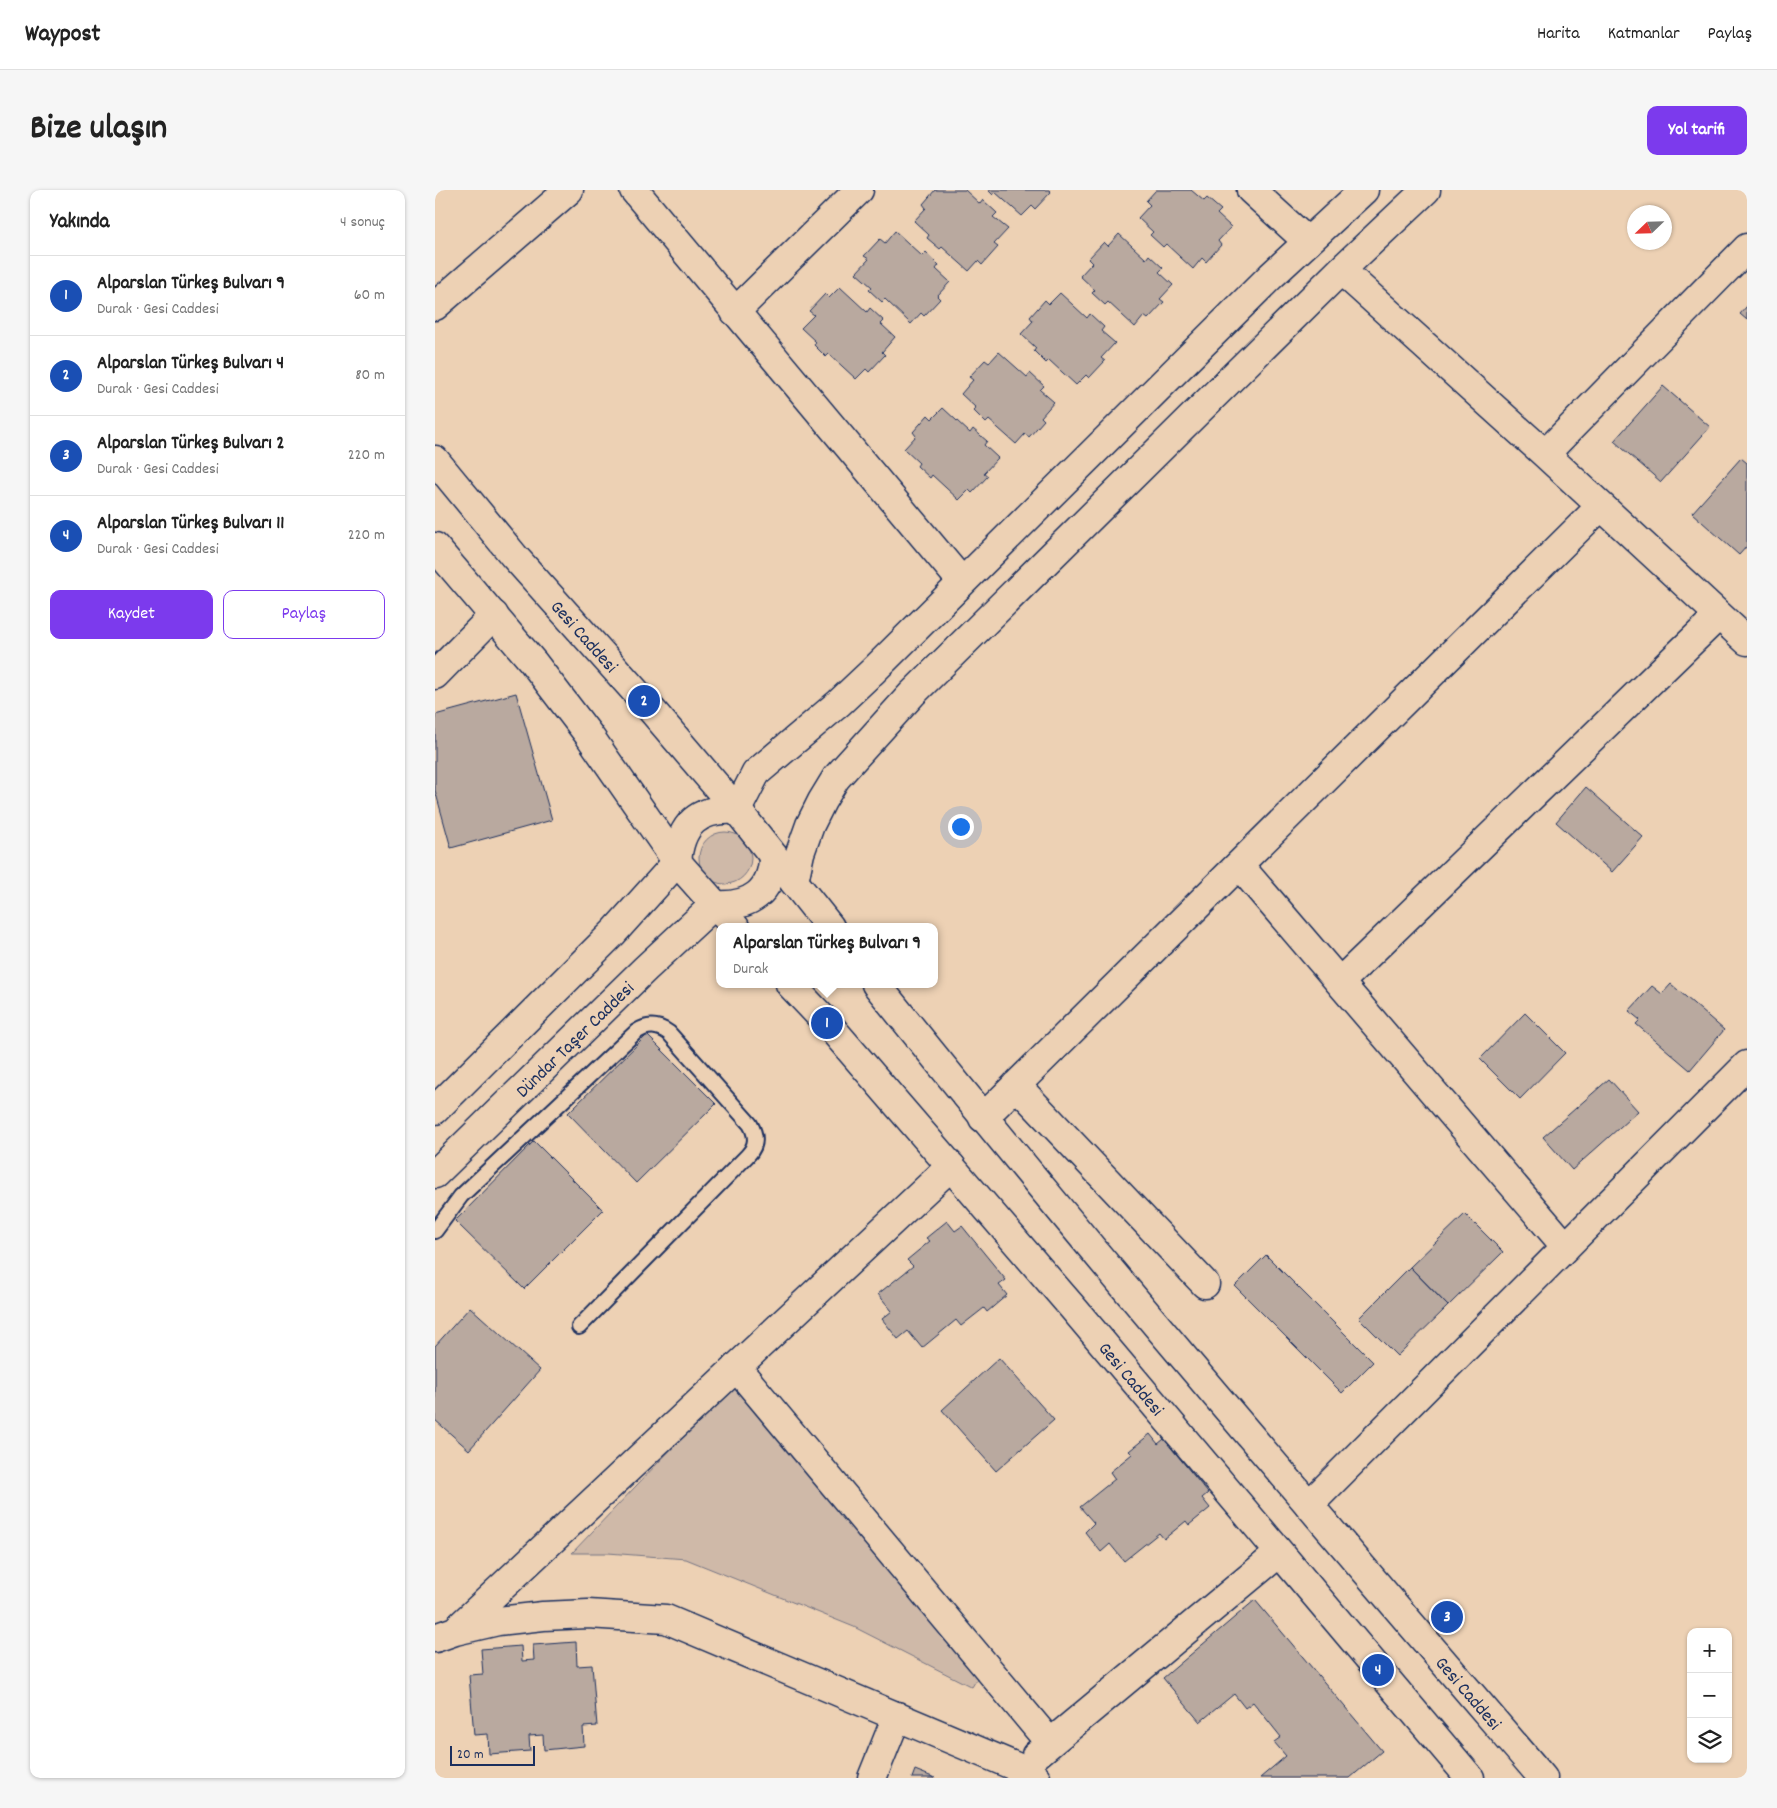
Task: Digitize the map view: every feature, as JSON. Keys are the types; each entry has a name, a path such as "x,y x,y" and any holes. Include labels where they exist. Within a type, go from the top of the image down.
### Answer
{"street":[{"path":"435,306 569,190"},
{"path":"634,190 962,582"},
{"path":"735,312 859,190"},
{"path":"1251,190 1308,242"},
{"path":"435,1110 614,932 677,862 678,846 684,832 693,821 706,813 721,809 737,810 756,773 846,696 1264,283 1364,190"},
{"path":"794,882 800,853 810,825 836,778 912,694 1341,270 1426,190"},
{"path":"1545,454 1747,248"},
{"path":"1341,270 1545,454 1747,641"},
{"name":"Gesi Caddesi","path":"435,460 514,556 737,810 827,923"},
{"path":"983,1118 1601,506"},
{"path":"435,547 495,615 588,734 677,862 731,923"},
{"path":"435,675 495,615"},
{"path":"1340,982 1719,615"},
{"path":"714,905 730,906 745,902 757,895 767,883 773,869 773,856"},
{"path":"1239,865 1566,1247"},
{"name":"Dündar Taşer Caddesi","path":"435,1174 638,976 714,905"},
{"name":"Gesi Caddesi","path":"794,988 827,1023 951,1166 1470,1778"},
{"name":"Gesi Caddesi","path":"879,988 983,1118 1309,1505 1543,1778"},
{"path":"1309,1505 1566,1247 1744,1075"},
{"path":"1016,1085 1205,1284"},
{"path":"445,1634 736,1367 951,1166"},
{"path":"736,1367 1050,1743"},
{"path":"445,1634 497,1621 543,1616 588,1614 666,1619 1028,1773 1050,1743 1279,1553"},
{"path":"872,1778 897,1716"}],"lane":[{"path":"435,1232 461,1196 636,1032 649,1026 663,1029 669,1033 750,1124 756,1138 755,1146 579,1328"}],"shaded area":[{"path":"725,832 735,834 743,840 749,848 751,858 749,868 743,876 735,882 725,884 715,882 707,876 701,868 699,858 701,848 707,840 715,834"},
{"path":"742,1375 980,1674 972,1687 854,1627 686,1559 608,1553 572,1553"}],"building":[{"path":"935,190 965,190 980,204 983,200 997,213 993,217 1008,229 994,244 998,247 982,265 978,261 969,271 942,247 940,249 927,238 929,235 914,221 926,208 923,204"},
{"path":"988,190 1049,190 1051,192 1035,209 1032,206 1022,216 995,192 993,195"},
{"path":"1156,190 1191,190 1204,201 1207,198 1221,210 1217,214 1231,227 1218,241 1221,245 1206,262 1202,258 1193,269 1166,244 1163,247 1150,235 1153,232 1138,218 1150,205 1146,201"},
{"path":"895,231 922,256 926,252 939,265 936,269 950,282 937,296 940,299 924,316 921,313 911,324 885,299 882,302 869,290 872,287 856,273 869,259 864,256 880,239 885,243"},
{"path":"1119,234 1146,259 1149,255 1163,268 1159,272 1173,285 1160,299 1164,302 1148,319 1144,316 1135,327 1108,302 1105,305 1092,293 1095,290 1080,276 1092,263 1088,259 1104,242 1108,246"},
{"path":"840,287 867,312 870,308 884,321 881,324 895,337 882,352 885,355 869,372 866,369 856,379 829,354 826,357 814,345 816,342 801,328 814,315 809,311 825,294 829,298"},
{"path":"1060,293 1087,318 1090,314 1104,327 1101,331 1115,343 1101,358 1105,361 1089,378 1086,375 1076,385 1049,360 1046,363 1034,351 1036,348 1021,334 1033,321 1030,317 1045,300 1049,304"},
{"path":"1747,306 1747,320 1740,314"},
{"path":"999,352 1027,377 1030,373 1044,386 1040,390 1054,402 1041,417 1044,420 1029,437 1025,434 1016,444 989,420 986,423 973,410 976,408 961,394 973,380 969,377 985,360 989,363"},
{"path":"1663,386 1710,427 1661,482 1614,441"},
{"path":"943,408 970,433 973,429 987,441 984,445 998,458 984,473 988,476 972,493 969,490 959,500 932,475 930,478 917,466 919,463 904,449 916,436 913,432 928,415 932,419"},
{"path":"1741,458 1747,463 1747,546 1739,555 1692,513"},
{"path":"516,693 552,820 451,848 435,790 435,715"},
{"path":"1586,787 1643,837 1612,872 1556,822"},
{"path":"1671,984 1724,1030 1690,1070 1636,1024 1640,1020 1629,1011 1652,986 1662,994"},
{"path":"1525,1013 1565,1053 1520,1099 1480,1059"},
{"path":"647,1035 716,1104 636,1183 568,1113"},
{"path":"1609,1079 1638,1111 1572,1170 1543,1137"},
{"path":"534,1141 603,1210 524,1289 455,1221"},
{"path":"1465,1214 1503,1252 1448,1306 1410,1267"},
{"path":"947,1221 955,1231 962,1226 1006,1280 999,1285 1007,1295 987,1312 984,1308 961,1326 956,1320 922,1348 908,1331 898,1339 882,1319 892,1311 878,1294 913,1266 907,1260 930,1241 926,1238"},
{"path":"1266,1255 1373,1362 1342,1393 1235,1286"},
{"path":"1410,1267 1448,1306 1397,1356 1359,1318"},
{"path":"470,1307 540,1370 469,1450 435,1420 435,1346"},
{"path":"999,1358 1054,1420 996,1471 942,1410"},
{"path":"1150,1434 1158,1444 1164,1439 1208,1493 1202,1498 1210,1508 1189,1525 1186,1521 1164,1539 1159,1533 1124,1561 1110,1544 1101,1552 1085,1532 1094,1523 1080,1507 1115,1479 1110,1472 1132,1454 1129,1451"},
{"path":"1255,1600 1382,1751 1350,1778 1260,1778 1286,1756 1274,1742 1281,1737 1253,1702 1245,1708 1234,1694 1200,1722 1163,1678"},
{"path":"576,1642 577,1666 592,1665 597,1726 583,1727 584,1746 544,1750 543,1735 529,1736 530,1751 489,1754 488,1734 474,1735 469,1675 483,1674 481,1649 521,1646 522,1661 534,1660 533,1645"},
{"path":"915,1770 935,1778 912,1778"}],"place":[{"name":"Alparslan Türkeş Bulvarı 4","path":"644,701"},
{"name":"Alparslan Türkeş Bulvarı 9","path":"827,1023"},
{"name":"Alparslan Türkeş Bulvarı 2","path":"1447,1617"},
{"name":"Alparslan Türkeş Bulvarı 11","path":"1378,1670"}]}
